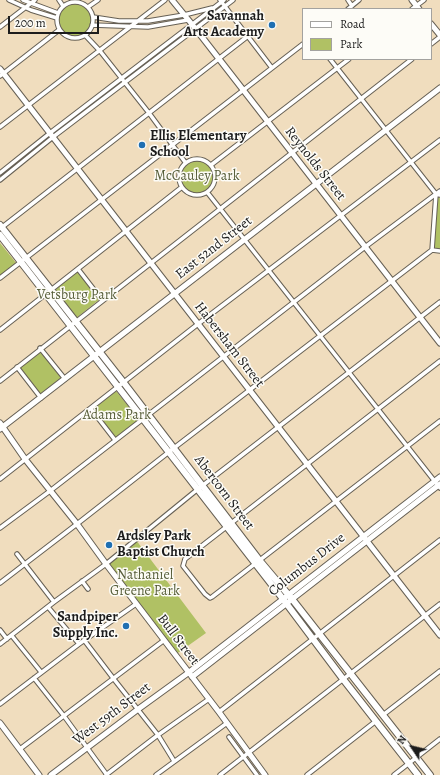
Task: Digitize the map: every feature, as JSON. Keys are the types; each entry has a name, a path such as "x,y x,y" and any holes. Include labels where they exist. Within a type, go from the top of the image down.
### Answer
{"main road":[{"name":"Abercorn Street","path":"1,227 48,292 122,385 258,563 351,673 430,775"},
{"name":"Abercorn Street","path":"0,235 24,260"},
{"name":"Abercorn Street","path":"288,599 312,638 418,775"},
{"path":"371,714 380,716 383,715"},
{"path":"376,721 383,721 391,725"}],"street":[{"path":"9,0 25,8 56,18"},
{"path":"23,0 30,4 58,13"},
{"path":"0,27 35,0"},
{"path":"59,0 63,6"},
{"path":"88,7 98,0"},
{"path":"0,127 165,0"},
{"name":"Reynolds Street","path":"172,0 440,343"},
{"path":"92,25 148,27 192,24 232,0"},
{"path":"348,0 352,6"},
{"path":"349,8 359,0"},
{"path":"412,0 416,8 424,0"},
{"path":"73,1 84,4 88,7 93,17 89,32 73,38 65,35 59,30 56,18 63,6 73,1"},
{"path":"1,171 123,80 222,1 224,6 272,68"},
{"path":"93,17 108,20 137,21 164,19 215,7"},
{"path":"432,25 440,36 432,43"},
{"path":"1,73 59,30"},
{"path":"84,35 100,51 186,162"},
{"path":"1,227 248,36"},
{"path":"0,278 302,45"},
{"path":"0,583 391,280 432,250 438,194 331,60"},
{"path":"211,165 348,60"},
{"path":"0,381 40,348 411,60"},
{"name":"Habersham Street","path":"1,73 29,106 440,636"},
{"name":"East 52nd Street","path":"1,427 41,398 440,88"},
{"path":"0,180 51,135"},
{"path":"0,479 198,324 440,140"},
{"path":"198,158 208,162 211,165 214,170 214,180 207,192 202,194 188,193 182,187 178,179 181,168 186,162 198,158"},
{"path":"0,330 182,187"},
{"path":"0,528 440,191"},
{"path":"207,192 438,485"},
{"path":"432,250 440,252"},
{"path":"78,269 102,300"},
{"path":"0,644 106,564 201,487 440,302"},
{"path":"40,348 65,379"},
{"path":"440,361 185,559 184,566 188,573 210,598 218,594 440,421"},
{"path":"17,367 41,398"},
{"path":"91,409 115,440"},
{"name":"Bull Street","path":"1,427 77,524 163,641 219,712 265,775"},
{"name":"Columbus Drive","path":"190,675 365,539 438,485 440,477"},
{"path":"219,712 312,638 440,540"},
{"path":"17,554 54,602"},
{"path":"82,581 88,589"},
{"path":"0,704 84,640 136,604"},
{"path":"220,775 440,604"},
{"path":"48,607 79,644"},
{"path":"0,630 7,639"},
{"path":"12,636 41,672"},
{"path":"84,640 158,735 174,761"},
{"path":"20,749 163,641"},
{"path":"383,715 440,671"},
{"name":"West 59th Street","path":"51,775 138,710 190,675"},
{"path":"34,678 64,716 106,775 158,735 209,699"},
{"path":"307,775 376,721"},
{"path":"0,723 39,775"},
{"path":"156,775 227,723"},
{"path":"229,737 257,775"},
{"path":"394,775 440,739"}],"green space":[{"path":"79,2 88,7 92,13 92,27 88,33 79,38 71,38 62,33 58,27 57,16 62,7 68,3"},
{"name":"McCauley Park","path":"201,159 210,164 214,170 214,184 210,190 201,195 193,195 184,190 180,184 179,173 184,164 190,160"},
{"path":"437,197 440,198 440,250 434,249"},
{"path":"0,243 17,264 0,277"},
{"name":"Vetsburg Park","path":"77,271 100,299 75,319 53,291"},
{"path":"40,348 65,379 41,398 17,367"},
{"name":"Adams Park","path":"116,391 139,419 115,439 93,409"},
{"name":"Nathaniel Greene Park","path":"136,540 206,633 175,655 106,564"}],"place":[{"name":"Savannah Arts Academy","path":"272,25"},
{"name":"Ellis Elementary School","path":"142,145"},
{"name":"Ardsley Park Baptist Church","path":"109,545"},
{"name":"Sandpiper Supply Inc.","path":"126,626"}]}
